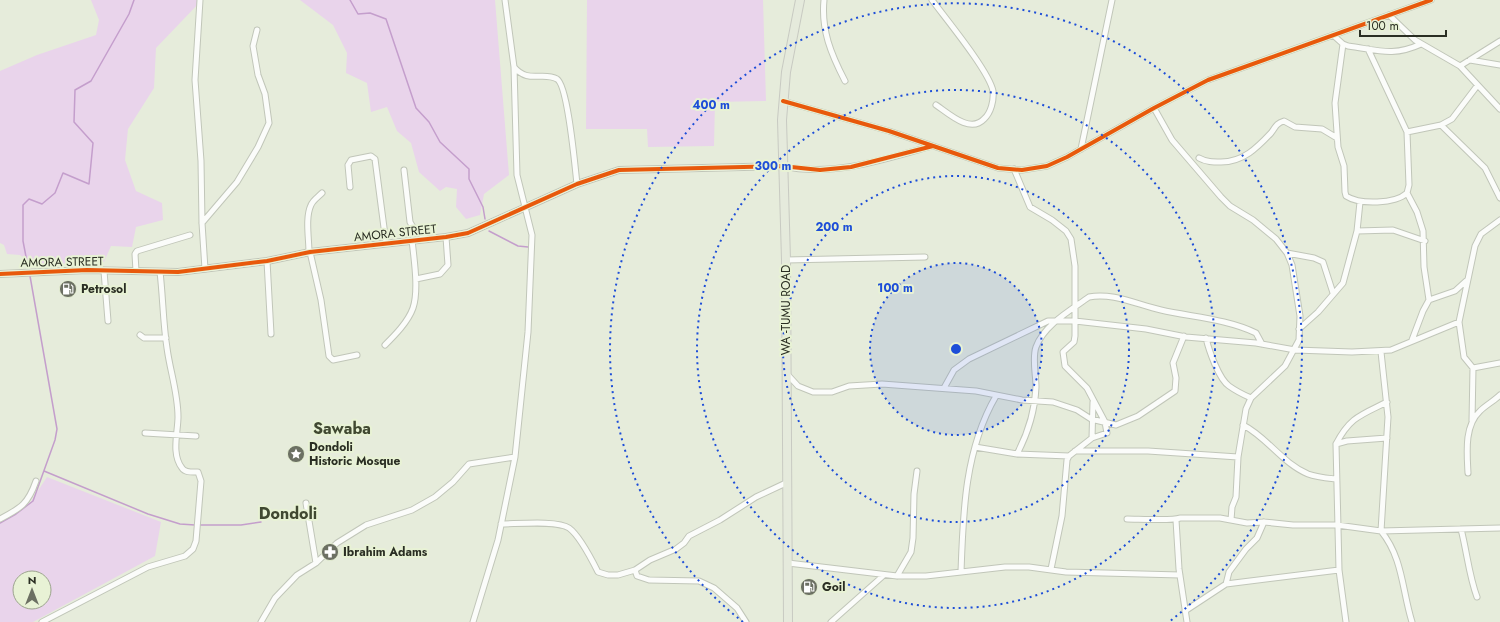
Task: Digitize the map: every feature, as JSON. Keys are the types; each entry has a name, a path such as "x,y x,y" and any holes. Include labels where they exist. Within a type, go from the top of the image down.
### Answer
{"highway":[{"name":"WA -TUMU ROAD","path":"788,622 786,260 782,166 783,102 789,49 800,0"}],"street":[{"path":"200,0 195,80 201,161 202,223 205,269"},
{"path":"473,622 502,524 515,457 528,332 532,235 517,175 514,67 505,0"},
{"path":"824,0 824,30 834,58 845,80"},
{"path":"932,0 979,64 989,80 993,91 992,103 988,115 983,121 977,124 964,124 936,105"},
{"path":"1081,149 1112,0"},
{"path":"783,102 882,129 998,168 1014,169 1047,166 1208,80 1431,0"},
{"path":"1389,15 1421,44 1460,66 1500,109"},
{"path":"202,223 237,182 258,147 269,123 265,94 258,75 253,46 256,30"},
{"path":"1333,35 1343,44 1368,49 1398,52 1407,51 1421,44"},
{"path":"1460,66 1500,41"},
{"path":"1343,44 1335,104 1338,147 1344,166 1346,196 1360,202 1396,200 1407,193"},
{"path":"1368,49 1407,132 1406,154 1409,181 1407,193 1417,212 1425,241 1424,267 1429,300 1423,311 1412,340"},
{"path":"1470,60 1500,65"},
{"path":"514,67 520,74 531,77 555,78 560,82 564,91 577,184"},
{"path":"1407,132 1441,125 1452,119 1477,86"},
{"path":"1154,108 1172,140 1221,197 1230,206 1253,220 1276,239 1287,253 1292,265 1300,316 1299,340 1295,350 1285,366 1251,398 1246,409 1238,457 1236,497 1232,507 1231,520"},
{"path":"1199,158 1204,161 1226,162 1245,157 1270,134 1275,126 1284,121 1295,127 1322,129 1337,138"},
{"path":"1441,125 1485,168 1500,198"},
{"path":"782,166 795,169 820,170 851,167 933,146"},
{"path":"350,186 348,165 351,160 371,156 375,159 386,243"},
{"name":"AMORA STREET","path":"0,274 55,271 160,272 205,269 267,261 310,252 446,237 468,233 577,184 619,170 782,166"},
{"path":"1014,169 1030,207 1052,220 1066,231 1071,239 1075,266 1076,322 1075,340 1063,352 1065,366 1087,388 1093,402 1105,422 1107,433 1092,438 1069,456 1064,476 1062,516 1051,569"},
{"path":"404,170 410,222 414,229 427,239"},
{"path":"322,193 310,205 310,252 321,300 329,356 333,360 357,356"},
{"path":"1299,328 1318,312 1343,283 1356,232 1360,202"},
{"path":"1468,473 1467,448 1472,422 1473,368 1464,357 1459,322 1475,246 1481,234 1500,220"},
{"path":"1356,232 1393,230 1425,241"},
{"path":"136,272 135,254 137,250 190,235"},
{"path":"416,279 440,274 448,265 446,237"},
{"path":"385,345 398,333 413,308 416,279 412,240"},
{"path":"1287,253 1314,258 1323,262 1333,293"},
{"path":"786,260 925,257"},
{"path":"267,261 271,334"},
{"path":"104,271 108,322"},
{"path":"42,622 148,567 176,560 185,556 193,549 199,525 201,481 198,472 185,471 182,468 177,453 177,397 166,338 160,272"},
{"path":"1429,300 1455,291 1467,280"},
{"path":"1017,454 1027,436 1034,401 1035,348 1047,330 1089,297 1097,295 1125,300 1161,310 1230,324 1249,330 1259,337 1262,344"},
{"path":"944,388 954,370 969,359 1036,325 1048,321 1058,320 1146,329 1184,336 1262,344 1295,350 1381,352 1391,350 1412,340 1459,322"},
{"path":"140,335 144,338 166,338"},
{"path":"786,374 798,386 813,392 832,392 849,386 882,384 976,391 996,396 1053,402 1077,410 1091,419 1116,424 1126,422 1162,401 1175,391 1176,378 1172,363 1184,336"},
{"path":"1206,338 1208,348 1222,380 1228,386 1251,398"},
{"path":"1381,352 1388,417 1381,531 1389,540 1398,559 1412,622"},
{"path":"1473,368 1500,362"},
{"path":"961,572 968,470 986,413 996,396"},
{"path":"1472,422 1479,412 1500,396"},
{"path":"1092,438 1091,419 1093,402"},
{"path":"1346,622 1339,570 1336,444 1342,433 1353,419 1387,402"},
{"path":"1243,425 1253,430 1290,464 1308,474 1336,479"},
{"path":"145,433 196,436"},
{"path":"1336,444 1347,441 1387,438"},
{"path":"975,447 1017,454 1069,456"},
{"path":"1075,451 1148,451 1238,457"},
{"path":"261,622 275,598 297,575 316,563 337,543 366,525 412,510 435,497 453,482 469,464 515,457"},
{"path":"897,576 911,552 913,538 914,494 917,471"},
{"path":"0,519 24,505 30,496 36,481"},
{"path":"502,524 540,523 560,525 569,528 579,539 598,572 608,575 618,575 635,570 650,560 676,550 689,536 720,520 756,496 788,482"},
{"path":"306,503 316,563"},
{"path":"1127,519 1160,518 1176,520 1180,518 1197,518 1231,520 1247,523 1264,522 1293,525 1337,525 1381,531 1500,528"},
{"path":"1176,520 1180,575 1187,622"},
{"path":"1226,584 1229,572 1246,549 1257,538 1264,522"},
{"path":"1461,529 1468,555 1473,586 1477,597"},
{"path":"788,563 897,576 926,576 1005,567 1051,569 1066,572 1180,575"},
{"path":"635,570 637,576 648,580 699,581 714,588 737,608 746,622"},
{"path":"1185,611 1226,584 1339,570"},
{"path":"831,622 884,574"}],"shaded area":[{"path":"91,0 202,0 156,48 154,88 128,129 125,160 136,191 162,203 163,220 136,227 132,247 111,246 104,262 36,266 20,255 7,254 4,245 0,243 0,71 37,55 96,35 99,20"},
{"path":"300,0 495,0 509,175 484,194 480,215 466,219 456,207 457,189 446,187 440,191 419,172 411,143 397,131 387,107 371,112 367,83 346,73 347,53 333,25"},
{"path":"587,0 763,0 766,101 715,102 714,146 648,147 647,129 586,129"},
{"path":"47,477 161,522 155,556 33,622 0,622 0,521 28,506"}],"waterway":[{"path":"28,267 23,241 23,205 29,199 42,204 55,193 63,173 89,184 93,143 74,122 75,90 91,81 129,14 134,0"},
{"path":"350,0 358,14 370,13 386,19 416,108 429,122 440,142 469,169 469,179 483,207 485,219"},
{"path":"489,231 518,246 528,247"},
{"path":"0,523 16,514 33,501 55,440 57,429 30,276"},
{"path":"44,471 148,514 180,524 195,525"},
{"path":"199,525 241,525 261,522"}],"cycle path":[{"path":"783,101 889,131 998,168 1022,170 1047,166 1067,157 1154,108 1208,80 1431,0"},
{"path":"0,274 87,270 178,272 267,261 310,252 446,237 468,233 577,184 619,170 782,166 820,170 851,167 933,146"}],"place":[{"name":"Petrosol","path":"68,289"},
{"name":"Dondoli Historic Mosque","path":"296,454"},
{"name":"Ibrahim Adams","path":"330,552"},
{"name":"Goil","path":"809,587"}],"district":[{"name":"Sawaba","path":"342,428"},
{"name":"Dondoli","path":"288,513"}]}
